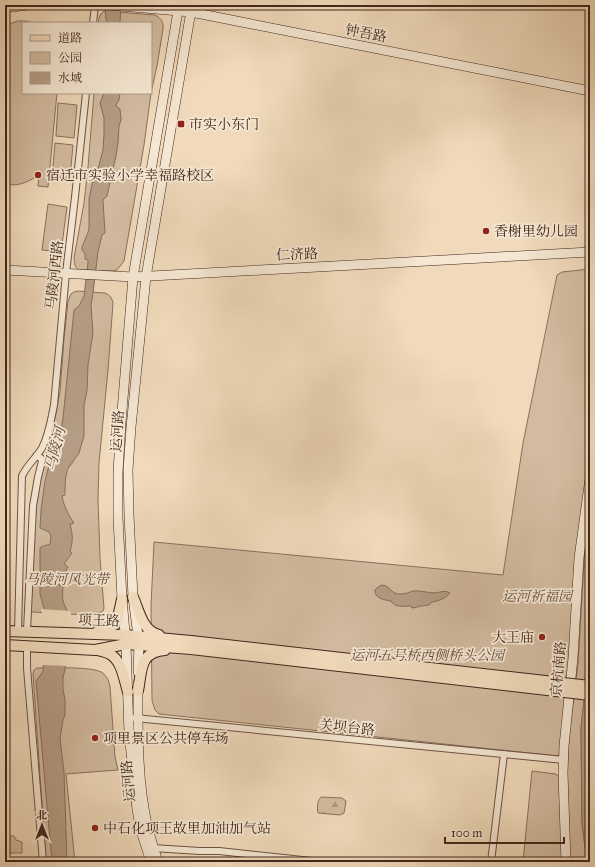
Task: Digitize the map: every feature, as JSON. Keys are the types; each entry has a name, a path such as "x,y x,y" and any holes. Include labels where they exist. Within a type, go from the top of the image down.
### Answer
{"main road":[{"path":"134,597 143,621 149,630 154,634 188,644 590,695"},
{"path":"90,634 112,626 117,622 122,599"},
{"name":"项王路","path":"5,631 90,634 126,639 188,644"},
{"name":"项王路","path":"5,645 95,650 126,639"},
{"path":"133,691 143,663 148,655 154,651 188,644 590,686"},
{"path":"95,650 108,653 113,656 133,691"}],"street":[{"path":"5,8 27,5"},
{"path":"93,22 95,5"},
{"name":"钟吾路","path":"109,5 192,8 590,91"},
{"name":"运河路","path":"151,862 140,776 138,718 126,639 122,599 118,518 118,472 134,277 179,8"},
{"name":"运河路","path":"158,862 142,834 137,810 131,754 129,717 138,640 128,515 128,470 146,277 192,8"},
{"name":"马陵河西路","path":"23,631 22,476 42,447 46,438 54,406 66,273 86,94"},
{"name":"仁济路","path":"5,270 146,277 590,252"},
{"path":"23,631 33,506 42,461 41,458 36,456"},
{"name":"京杭南路","path":"566,862 563,773 573,658 579,558 590,478"},
{"path":"27,646 27,668 42,862"},
{"name":"关坝台路","path":"129,717 564,760"},
{"path":"491,862 504,754"},
{"path":"150,848 219,851 321,862"}],"green space":[{"path":"104,11 155,15 162,21 163,29 152,88 152,22 98,22 100,15"},
{"path":"17,21 30,22 22,22 22,94 57,94 48,187 38,186 39,175 23,183 14,185 5,184 5,26"},
{"path":"94,94 151,94 144,145 124,261 117,270 79,270 75,266 74,258 84,203"},
{"path":"58,103 77,105 74,138 56,136"},
{"path":"55,143 73,145 70,178 52,177"},
{"path":"48,204 67,207 61,252 42,250"},
{"name":"运河五号桥西侧桥头公园","path":"590,269 590,455 584,490 561,752 558,756 159,714 155,710 152,700 151,605 154,542 503,575 523,443 557,275 562,272"},
{"name":"马陵河风光带","path":"77,291 105,293 110,297 113,303 99,463 98,499 100,558 104,608 103,611 98,613 89,614 30,612 36,508 40,480 60,392 68,301 71,294"},
{"path":"590,511 590,643 581,728 582,824 587,862 570,862 567,772 569,736 578,664 585,547"},
{"path":"37,668 72,668 98,671 106,676 110,687 115,757 118,770 66,774 75,862 46,862 33,674 34,670"},
{"path":"532,771 556,774 560,778 563,862 523,862"},
{"path":"321,797 342,798 346,801 344,813 340,815 318,813 317,809"},
{"path":"5,836 14,836 16,840 22,842 22,853 5,853"}],"water":[{"path":"105,5 121,5 120,22 108,22 106,20"},
{"path":"104,94 120,94 116,105 120,109 121,120 116,156 107,196 103,200 105,233 102,235 98,252 91,305 93,333 88,365 87,391 84,405 84,436 79,453 69,466 65,495 62,496 66,510 74,523 70,525 72,532 72,544 70,551 72,553 64,564 68,567 59,585 63,586 63,600 69,613 65,670 63,677 65,715 60,738 64,772 67,862 52,862 36,681 43,671 45,612 40,594 40,548 50,544 51,536 49,532 40,528 41,510 48,469 61,432 74,310 79,306 84,296 88,260 85,259 85,254 82,247 89,230 89,199 93,180 98,169 103,150 104,118 100,103"},
{"path":"382,585 398,594 413,591 435,593 445,591 450,593 444,598 432,602 429,605 412,608 411,606 397,606 391,601 378,597 375,590"},
{"path":"590,643 590,862 587,862 582,824 581,728"}],"pier":[{"path":"41,609 70,611 71,613 67,666 42,665"}],"place":[{"name":"市实小东门","path":"181,124"},
{"name":"宿迁市实验小学幸福路校区","path":"38,175"},
{"name":"香榭里幼儿园","path":"486,231"},
{"name":"大王庙","path":"542,637"},
{"name":"项里景区公共停车场","path":"95,738"},
{"name":"中石化项王故里加油加气站","path":"95,828"}],"water label":[{"name":"马陵河","path":"55,449"}],"park label":[{"name":"运河祈福园","path":"537,596"}]}
